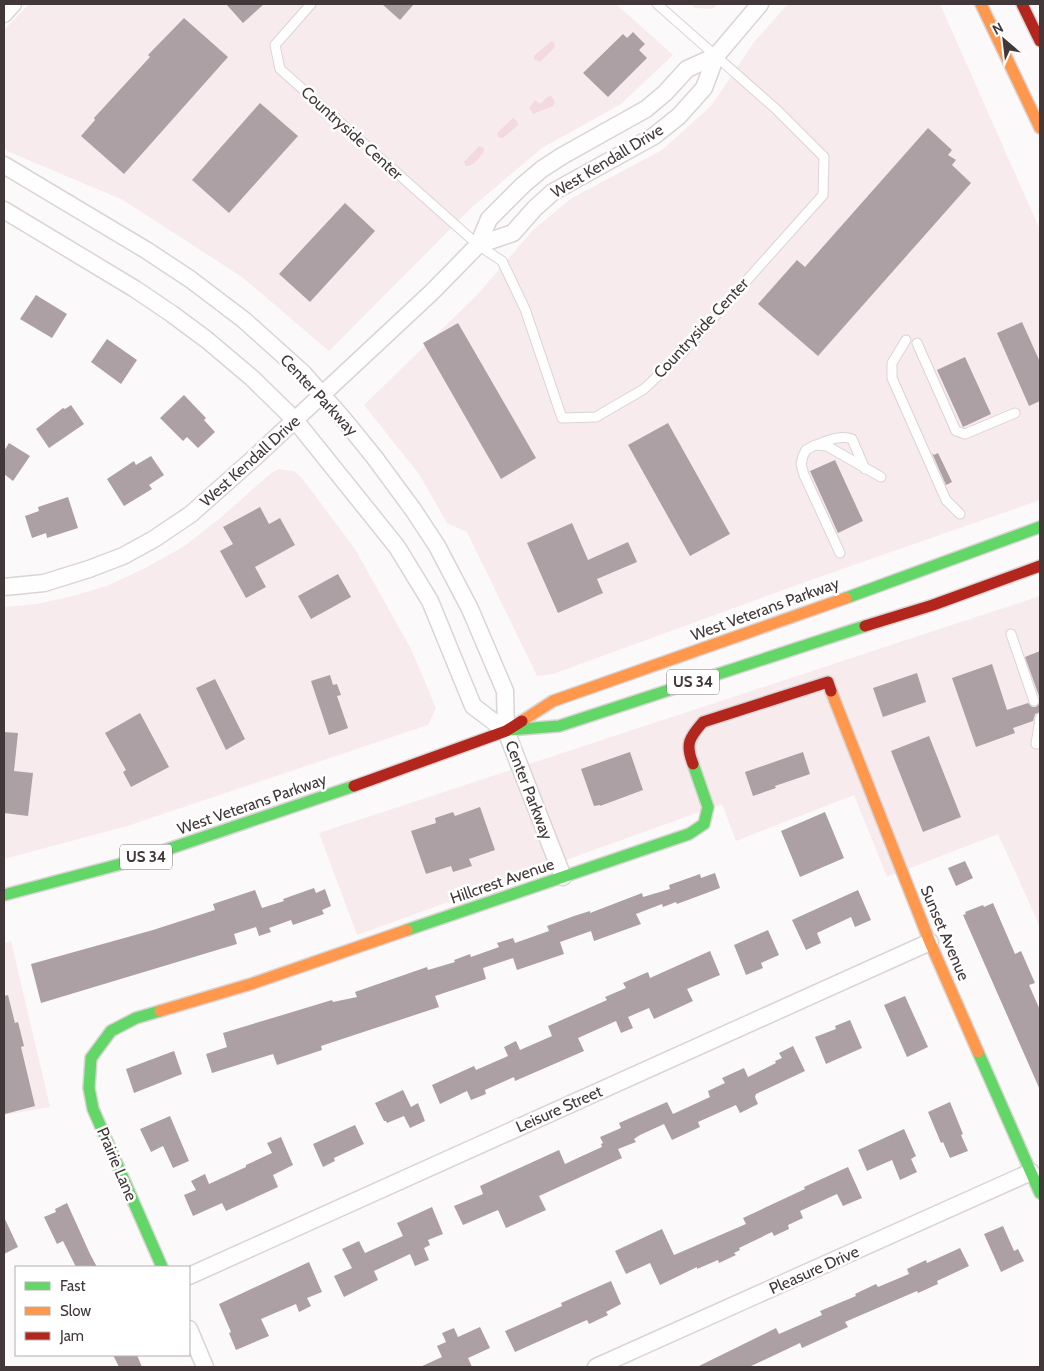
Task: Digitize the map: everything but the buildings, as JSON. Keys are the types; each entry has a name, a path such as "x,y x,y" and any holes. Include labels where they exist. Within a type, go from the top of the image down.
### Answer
{"main road":[{"path":"981,4 1040,128"},
{"path":"1022,4 1040,41"},
{"name":"West Veterans Parkway","path":"4,895 136,860 292,808 506,730 554,702 920,572 1040,527"},
{"name":"West Veterans Parkway","path":"506,730 558,726 933,605 1040,566"},
{"name":"Hillcrest Avenue","path":"91,1058 111,1031 136,1018 251,984 689,834 704,824 708,807 688,752 691,735 703,722 828,682"},
{"name":"Sunset Avenue","path":"828,682 930,942 1040,1193"},
{"name":"Prairie Lane","path":"91,1058 89,1088 93,1109 162,1266"}],"street":[{"path":"4,14 13,4"},
{"name":"West Kendall Drive","path":"478,245 513,233 535,208 553,192 654,136 679,116 704,88 716,56 760,4"},
{"name":"West Kendall Drive","path":"4,587 44,583 123,556 154,539 191,514 215,494 432,292 478,245 489,219 523,185 542,169 646,109 665,93 687,69 716,56"},
{"name":"Center Parkway","path":"4,165 190,279 244,320 322,394 375,458 409,503 437,546 470,609 505,691 506,730 563,877"},
{"name":"Center Parkway","path":"4,210 172,314 207,340 252,378 295,420 397,547 430,601 473,706 506,730"},
{"name":"Leisure Street","path":"190,1276 930,942"},
{"name":"Pleasure Drive","path":"596,1367 1031,1172"},
{"path":"190,1331 205,1367"}],"lane":[{"name":"Countryside Center","path":"310,4 275,45 280,69 478,245 502,261 525,309 562,418 596,417 644,389 682,353 823,195 824,157 776,109 657,4"},
{"path":"906,340 892,363 892,378 946,500 960,514"},
{"path":"917,343 956,431 965,434 1015,412"},
{"path":"840,553 800,464 806,450 832,439 847,437 852,439 865,469"},
{"path":"815,445 827,446 881,477"},
{"path":"1011,634 1034,701"},
{"path":"1040,718 1036,744 1040,744"}],"shaded area":[{"path":"29,4 616,4 673,55 621,104 542,148 472,207 329,351 242,277 123,200 7,151 4,147 4,30"},
{"path":"690,4 718,4 712,9 695,8"},
{"path":"788,4 940,4 1040,230 1040,500 808,581 553,674 537,676 467,532 447,523 419,474 364,405 476,296 533,230 572,198 662,150 711,106 754,42"},
{"path":"551,41 554,42 555,47 540,62 534,59 534,56"},
{"path":"551,96 555,102 553,106 533,114 529,108 535,100 540,104 547,97"},
{"path":"513,118 517,121 518,125 503,138 498,137 497,133"},
{"path":"479,146 484,148 483,153 478,160 466,166 464,162"},
{"path":"279,469 294,471 302,478 355,549 411,649 436,708 428,725 127,826 4,859 4,607 37,604 77,595 109,585 145,568 183,547 219,519 271,473"},
{"path":"1040,596 1040,927 998,834 887,877 854,795 736,841 722,804 357,935 319,833"},
{"path":"11,941 50,1107 4,1115 4,943"}],"traffic: fast":[{"path":"846,598 1040,527"},
{"path":"509,730 559,726 865,626"},
{"path":"407,930 689,834 704,824 708,807 693,764"},
{"path":"4,895 136,860 354,786"},
{"path":"160,1011 136,1018 111,1031 91,1058 89,1088 93,1109 162,1266"},
{"path":"978,1052 1040,1193"}],"traffic: slow":[{"path":"981,4 1040,128"},
{"path":"522,721 553,701 846,598"},
{"path":"831,691 929,940 978,1052"},
{"path":"160,1011 251,984 407,930"}],"traffic: jam":[{"path":"1022,4 1040,41"},
{"path":"865,626 933,605 1040,566"},
{"path":"693,764 689,746 694,732 703,722 828,682 831,691"},
{"path":"354,786 506,731 522,721"}]}
